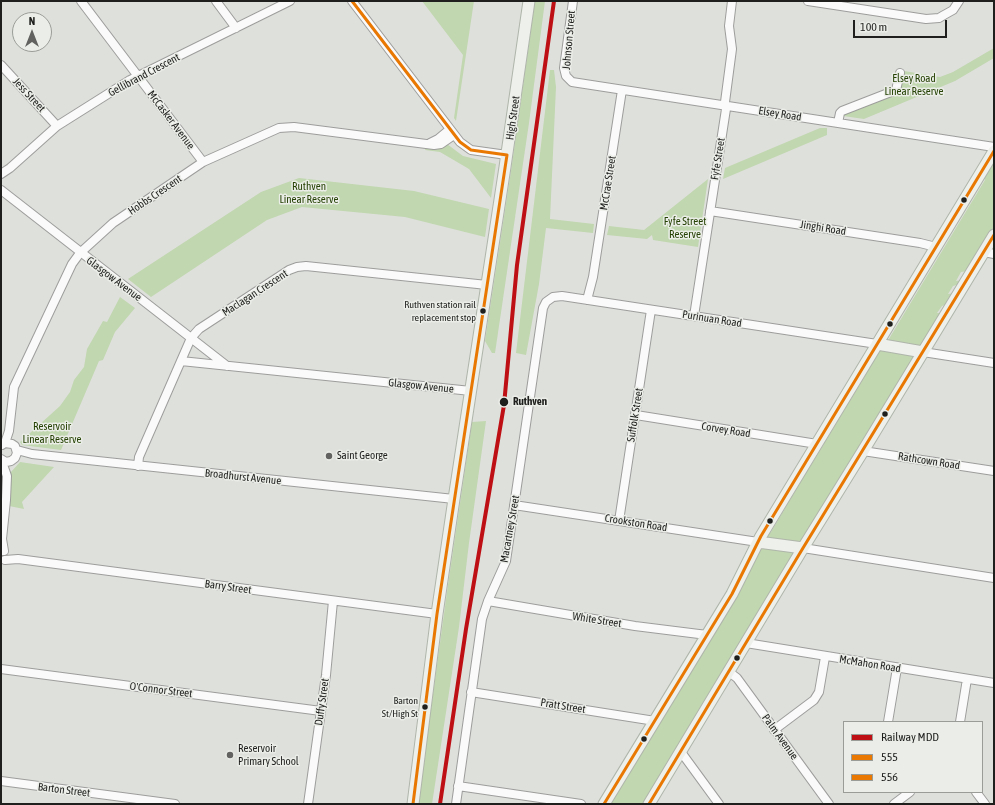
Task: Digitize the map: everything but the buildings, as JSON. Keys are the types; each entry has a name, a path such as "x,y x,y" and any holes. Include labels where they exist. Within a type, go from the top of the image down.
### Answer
{"main road":[{"name":"High Street","path":"413,804 437,614 529,1"},
{"path":"604,804 732,594 758,542 994,151"},
{"path":"649,804 923,352 989,253 994,235"},
{"path":"877,344 923,352"},
{"path":"758,542 803,548"}],"street":[{"name":"McCasker Avenue","path":"81,1 203,162"},
{"path":"216,1 236,28"},
{"name":"Gellibrand Crescent","path":"1,174 10,168 57,126 138,75 290,1"},
{"path":"352,1 463,145 471,150 507,155"},
{"name":"Johnson Street","path":"567,79 565,73 565,61 573,1"},
{"name":"Fyfe Street","path":"694,316 726,109 725,102 732,49 729,26 732,1"},
{"path":"808,1 926,19 939,18 953,10 959,1"},
{"name":"Jess Street","path":"1,65 57,126"},
{"path":"838,123 840,113 845,109 896,90 900,73"},
{"name":"Elsey Road","path":"567,79 576,83 994,147"},
{"name":"McCrae Street","path":"590,300 622,90"},
{"name":"Hobbs Crescent","path":"10,450 9,431 14,387 72,264 80,253 113,223 203,162 279,128 294,127 426,144 432,143 452,132"},
{"name":"Gellibrand Crescent","path":"1,181 10,168"},
{"name":"Glasgow Avenue","path":"1,190 80,253 228,366"},
{"name":"Jinghi Road","path":"710,210 920,243 936,248"},
{"name":"Maclagan Crescent","path":"138,466 140,457 191,338 204,326 289,270 298,267 487,285"},
{"name":"Purinuan Road","path":"548,300 559,296 590,300 877,344"},
{"name":"Macartney Street","path":"456,804 482,619 488,601 506,561 543,308 548,300"},
{"name":"Suffolk Street","path":"619,521 651,310"},
{"path":"923,352 994,363"},
{"name":"Glasgow Avenue","path":"181,361 471,391"},
{"name":"Corvey Road","path":"636,415 817,444"},
{"path":"3,558 1,539 6,500 6,476 10,450"},
{"name":"Broadhurst Avenue","path":"1,459 6,462 10,450 32,454 138,466 454,500"},
{"name":"Rathcown Road","path":"864,450 994,472"},
{"path":"1,459 6,476"},
{"name":"Crookston Road","path":"514,505 758,542"},
{"path":"803,548 994,578"},
{"name":"Barry Street","path":"3,558 437,614"},
{"name":"Duffy Street","path":"308,804 321,711 333,601"},
{"name":"White Street","path":"488,601 628,625 707,635"},
{"name":"McMahon Road","path":"746,643 825,657 994,683"},
{"path":"774,730 814,700 819,692 825,657"},
{"path":"888,721 896,668"},
{"name":"O'Connor Street","path":"1,669 321,711"},
{"name":"Palm Avenue","path":"729,672 737,678 829,804"},
{"path":"960,721 967,679"},
{"name":"Pratt Street","path":"471,692 655,721"},
{"path":"681,752 719,804"},
{"name":"Barton Street","path":"1,781 175,804"},
{"path":"458,786 581,804"},
{"path":"894,804 909,793"},
{"path":"977,793 985,804"}],"green space":[{"path":"422,1 474,1 456,121 454,118 463,55"},
{"path":"535,1 545,1 529,123 495,353 492,353 485,341"},
{"name":"Elsey Road Linear Reserve","path":"994,48 994,58 955,81 864,119 843,116 847,112 896,94 901,86 904,71 940,77 953,72"},
{"path":"550,70 554,70 556,87 550,219 594,224 593,233 546,228 539,284 526,355 516,353"},
{"path":"820,128 827,128 827,135 723,179 725,168"},
{"path":"447,144 463,156 496,164 491,198 469,169 440,152 425,150 426,147"},
{"path":"994,158 994,229 968,271 961,272 956,281 963,280 960,284 953,286 948,294 955,293 948,304 942,306 937,313 943,313 920,347 887,342 985,180 983,177"},
{"name":"Ruthven Linear Reserve","path":"299,178 414,191 489,209 485,237 405,217 302,207 267,220 151,297 128,279 261,192"},
{"name":"Fyfe Street Reserve","path":"708,179 698,247 653,240 652,235 647,239 607,235 609,226 644,230"},
{"name":"Reservoir Linear Reserve","path":"120,297 135,308 115,332 103,360 99,361 61,450 22,445 20,442 60,406 70,392 74,380 84,367 87,349 103,321 107,322"},
{"path":"880,349 913,355 914,357 803,543 769,540 766,537 767,534 771,532 803,478 802,476 805,470 808,470 824,444 824,438 827,439 843,412 842,409 845,404 848,404 865,376 864,373"},
{"path":"486,421 459,627 432,804 418,804 472,422"},
{"name":"Reservoir Linear Reserve","path":"20,462 54,467 22,502 24,509 9,506 11,472"},
{"path":"761,546 792,550 795,553 645,804 608,804"}],"rail line":[{"name":"MDD","path":"440,804 466,629 504,405 517,265 554,1"}],"transit line":[{"name":"555","path":"352,1 460,142 471,150 507,155"},
{"name":"556","path":"604,804 732,594 761,536 994,151"},
{"name":"555","path":"413,804 437,614 507,155"},
{"name":"556","path":"649,804 994,235"}],"place":[{"name":"Ruthven station rail replacement stop","path":"483,311"},
{"name":"Ruthven","path":"504,402"},
{"name":"Saint George","path":"329,456"},
{"name":"Barton St/High St","path":"425,707"},
{"name":"Reservoir Primary School","path":"230,755"}]}
